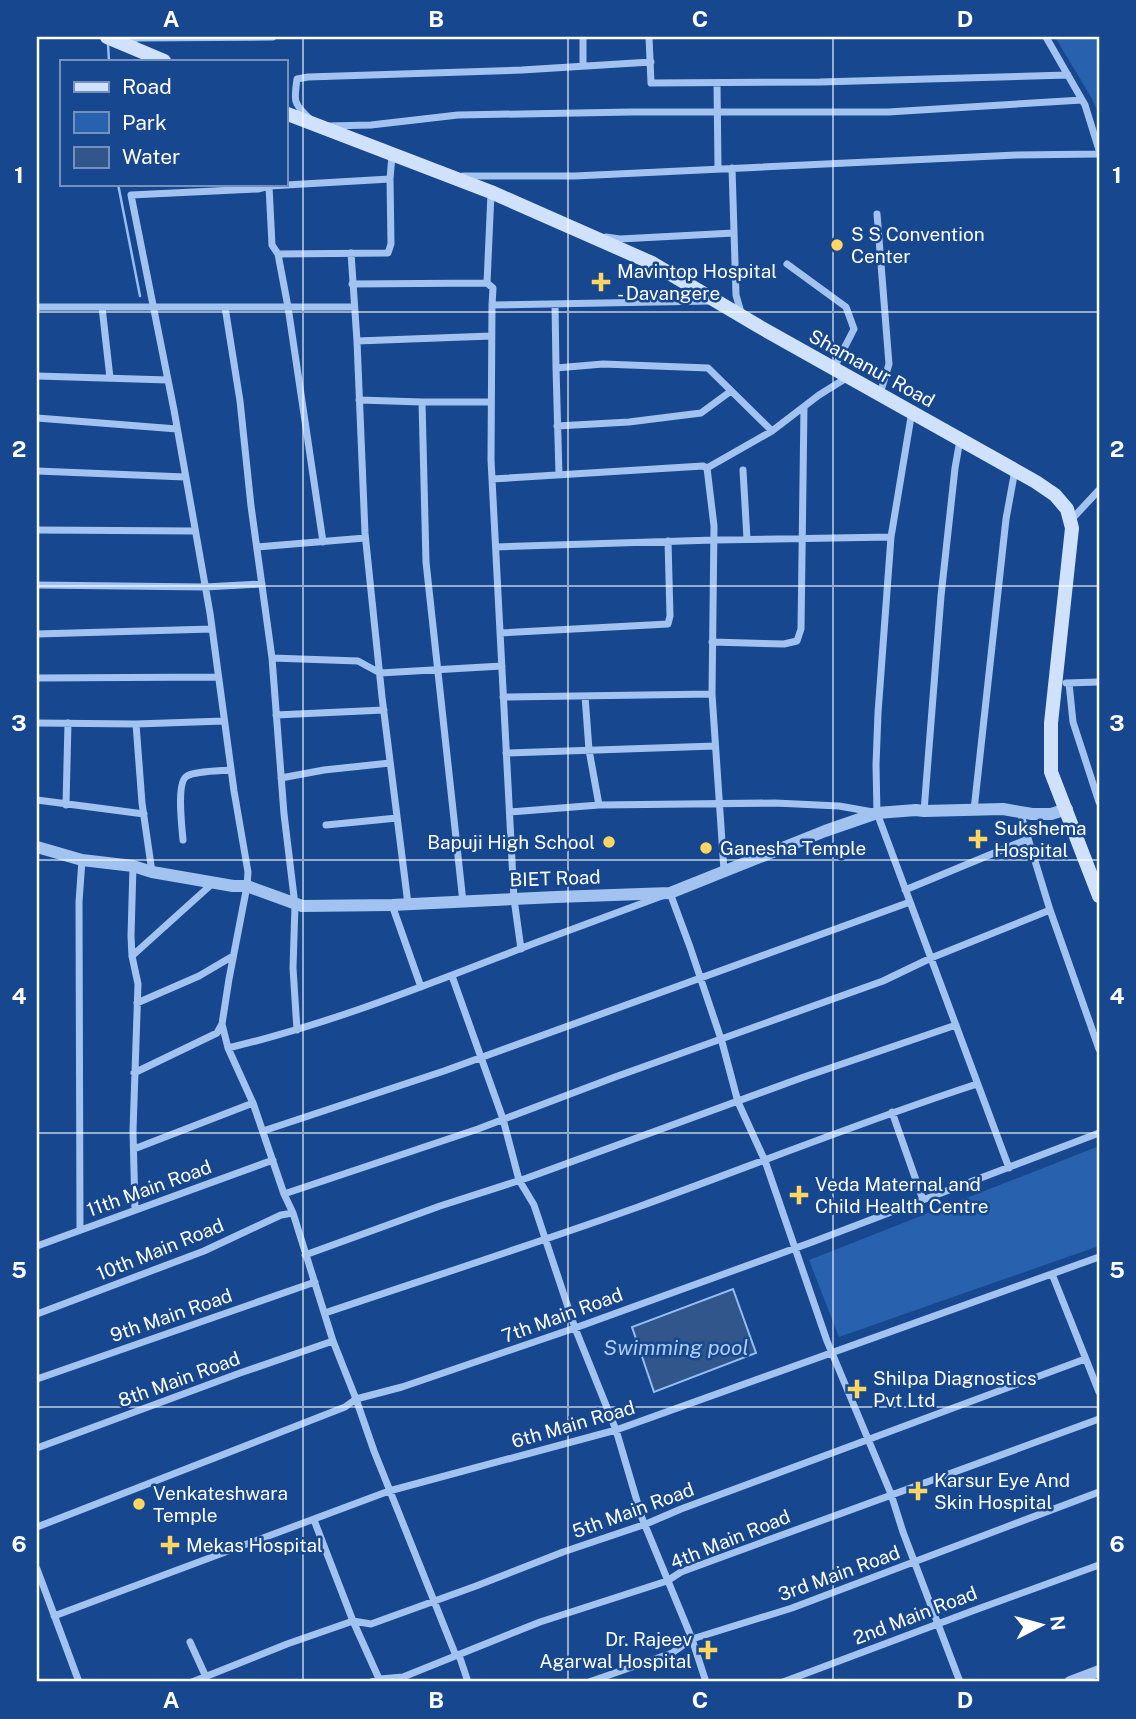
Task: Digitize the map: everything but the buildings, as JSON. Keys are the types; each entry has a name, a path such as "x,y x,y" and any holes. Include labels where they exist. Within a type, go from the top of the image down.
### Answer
{"main road":[{"path":"113,39 162,60"},
{"name":"Shamanur Road","path":"287,114 491,192 652,263 1015,470 1055,495 1067,509 1070,522"},
{"path":"1070,522 1072,528 1062,683 1051,723 1051,772 1099,896"}],"street":[{"path":"113,39 273,37"},
{"path":"583,37 583,66"},
{"path":"649,37 651,83 820,82 1068,75"},
{"path":"448,176 575,176 1099,152 1097,134 1082,100 1046,37"},
{"path":"651,62 522,70 308,77 297,79 296,106 316,126 371,125 458,115 888,112 1082,100"},
{"path":"717,83 718,168"},
{"path":"278,254 388,253 391,244 392,155"},
{"path":"732,168 736,295 743,317"},
{"path":"287,185 390,180"},
{"path":"134,1073 217,1033 222,1024 248,872 205,587 131,195 258,189 269,186 272,245 278,254 288,307 323,542"},
{"path":"487,283 491,192"},
{"path":"877,214 889,364 880,394"},
{"path":"583,234 620,239 734,233"},
{"path":"351,253 365,538 408,904"},
{"path":"787,264 846,307 854,329 833,368"},
{"path":"352,284 487,283 493,288 492,480 514,899 521,949"},
{"path":"492,305 716,301"},
{"path":"555,304 559,475"},
{"path":"37,307 354,307"},
{"path":"102,307 110,379"},
{"path":"225,307 240,401 272,658 281,778 295,905 293,968 297,1030"},
{"path":"357,341 491,336"},
{"path":"556,368 603,364 708,368 772,431"},
{"path":"37,376 168,380"},
{"path":"492,480 703,466 707,468 772,431 848,377"},
{"path":"558,426 629,422 701,413 731,391"},
{"path":"359,400 491,402"},
{"path":"422,402 426,562 463,902"},
{"path":"712,642 784,645 797,640 801,629 804,407"},
{"path":"912,411 891,537 877,726 877,813 1009,1168"},
{"path":"37,418 177,429"},
{"path":"923,811 941,596 960,440"},
{"path":"707,468 714,540 712,694 724,871"},
{"path":"743,470 747,540"},
{"path":"974,810 1004,531 1015,470"},
{"path":"37,471 185,477"},
{"path":"1070,522 1099,490"},
{"path":"37,530 195,531"},
{"path":"496,547 891,537"},
{"path":"257,547 365,538"},
{"path":"500,634 668,624 668,541"},
{"path":"37,585 205,587 262,584"},
{"path":"37,634 212,629"},
{"path":"272,658 358,661 380,673 502,666"},
{"path":"37,678 217,677"},
{"path":"1099,682 1062,683 1099,802"},
{"path":"503,697 712,694"},
{"path":"585,696 589,750 598,805"},
{"path":"276,715 384,710"},
{"path":"37,723 224,721"},
{"path":"66,804 68,723"},
{"path":"136,723 152,873"},
{"path":"506,752 715,746"},
{"path":"281,778 390,763"},
{"path":"183,840 182,781 193,774 231,770"},
{"path":"37,800 144,814"},
{"path":"509,812 598,805 775,803 839,806 877,813"},
{"name":"BIET Road","path":"37,847 82,860 133,866 152,873 247,886 295,905 392,905 670,893 877,813 1003,809 1051,814 1066,809"},
{"path":"1020,812 1050,910 1099,1049"},
{"path":"326,825 397,818"},
{"path":"905,890 1028,839"},
{"path":"80,1230 79,902 82,860"},
{"path":"133,866 131,936 138,984 134,1073 135,1210"},
{"path":"132,956 214,883"},
{"path":"228,1048 273,1038 421,987 670,893 721,1039 738,1102 765,1161 832,1353 891,1494 960,1682"},
{"path":"263,1131 481,1058 910,902"},
{"path":"392,905 421,987"},
{"path":"284,1194 503,1119 883,981 931,958 1050,910"},
{"path":"137,1003 200,976 233,956"},
{"path":"452,976 503,1119 519,1180 534,1205 575,1328 616,1430 642,1518 692,1639 706,1682"},
{"path":"222,1024 228,1048 253,1102 293,1213 333,1341 389,1491 468,1682"},
{"path":"305,1255 956,1025"},
{"path":"325,1313 545,1240 892,1112 977,1084"},
{"path":"134,1149 253,1102"},
{"path":"892,1112 923,1200"},
{"name":"7th Main Road","path":"37,1527 345,1407 356,1399 401,1387 575,1328 796,1248 1099,1133"},
{"name":"11th Main Road","path":"37,1247 272,1160"},
{"name":"10th Main Road","path":"37,1314 204,1251 293,1213"},
{"name":"6th Main Road","path":"54,1616 389,1491 616,1430 1099,1257"},
{"path":"1052,1274 1099,1392"},
{"name":"9th Main Road","path":"37,1379 315,1282"},
{"name":"8th Main Road","path":"37,1448 333,1341"},
{"name":"5th Main Road","path":"192,1682 288,1643 352,1621 371,1624 435,1601 1085,1359"},
{"name":"4th Main Road","path":"377,1681 403,1677 540,1622 667,1581 681,1572 1099,1419"},
{"name":"3rd Main Road","path":"589,1682 672,1653 692,1639 792,1608 1099,1492"},
{"path":"314,1520 377,1681"},
{"name":"2nd Main Road","path":"783,1682 1099,1565"},
{"path":"37,1569 79,1682"},
{"path":"190,1642 206,1677"},
{"path":"1070,1682 1099,1671"}],"green space":[{"path":"1055,37 1099,37 1099,114 1091,97"},
{"path":"1099,1146 1099,1246 839,1337 809,1260"}],"water":[{"name":"Swimming pool","path":"733,1289 756,1353 654,1392 632,1327"}],"waterway":[{"path":"108,44 109,60"},
{"path":"118,186 140,296"}],"place":[{"name":"S S Convention Center","path":"837,245"},
{"name":"Mavintop Hospital - Davangere","path":"601,282"},
{"name":"Sukshema Hospital","path":"978,839"},
{"name":"Bapuji High School","path":"609,842"},
{"name":"Ganesha Temple","path":"706,848"},
{"name":"Veda Maternal and Child Health Centre","path":"799,1195"},
{"name":"Shilpa Diagnostics Pvt Ltd","path":"857,1389"},
{"name":"Karsur Eye And Skin Hospital","path":"918,1491"},
{"name":"Venkateshwara Temple","path":"139,1504"},
{"name":"Mekas Hospital","path":"170,1545"},
{"name":"Dr. Rajeev Agarwal Hospital","path":"708,1650"}]}
